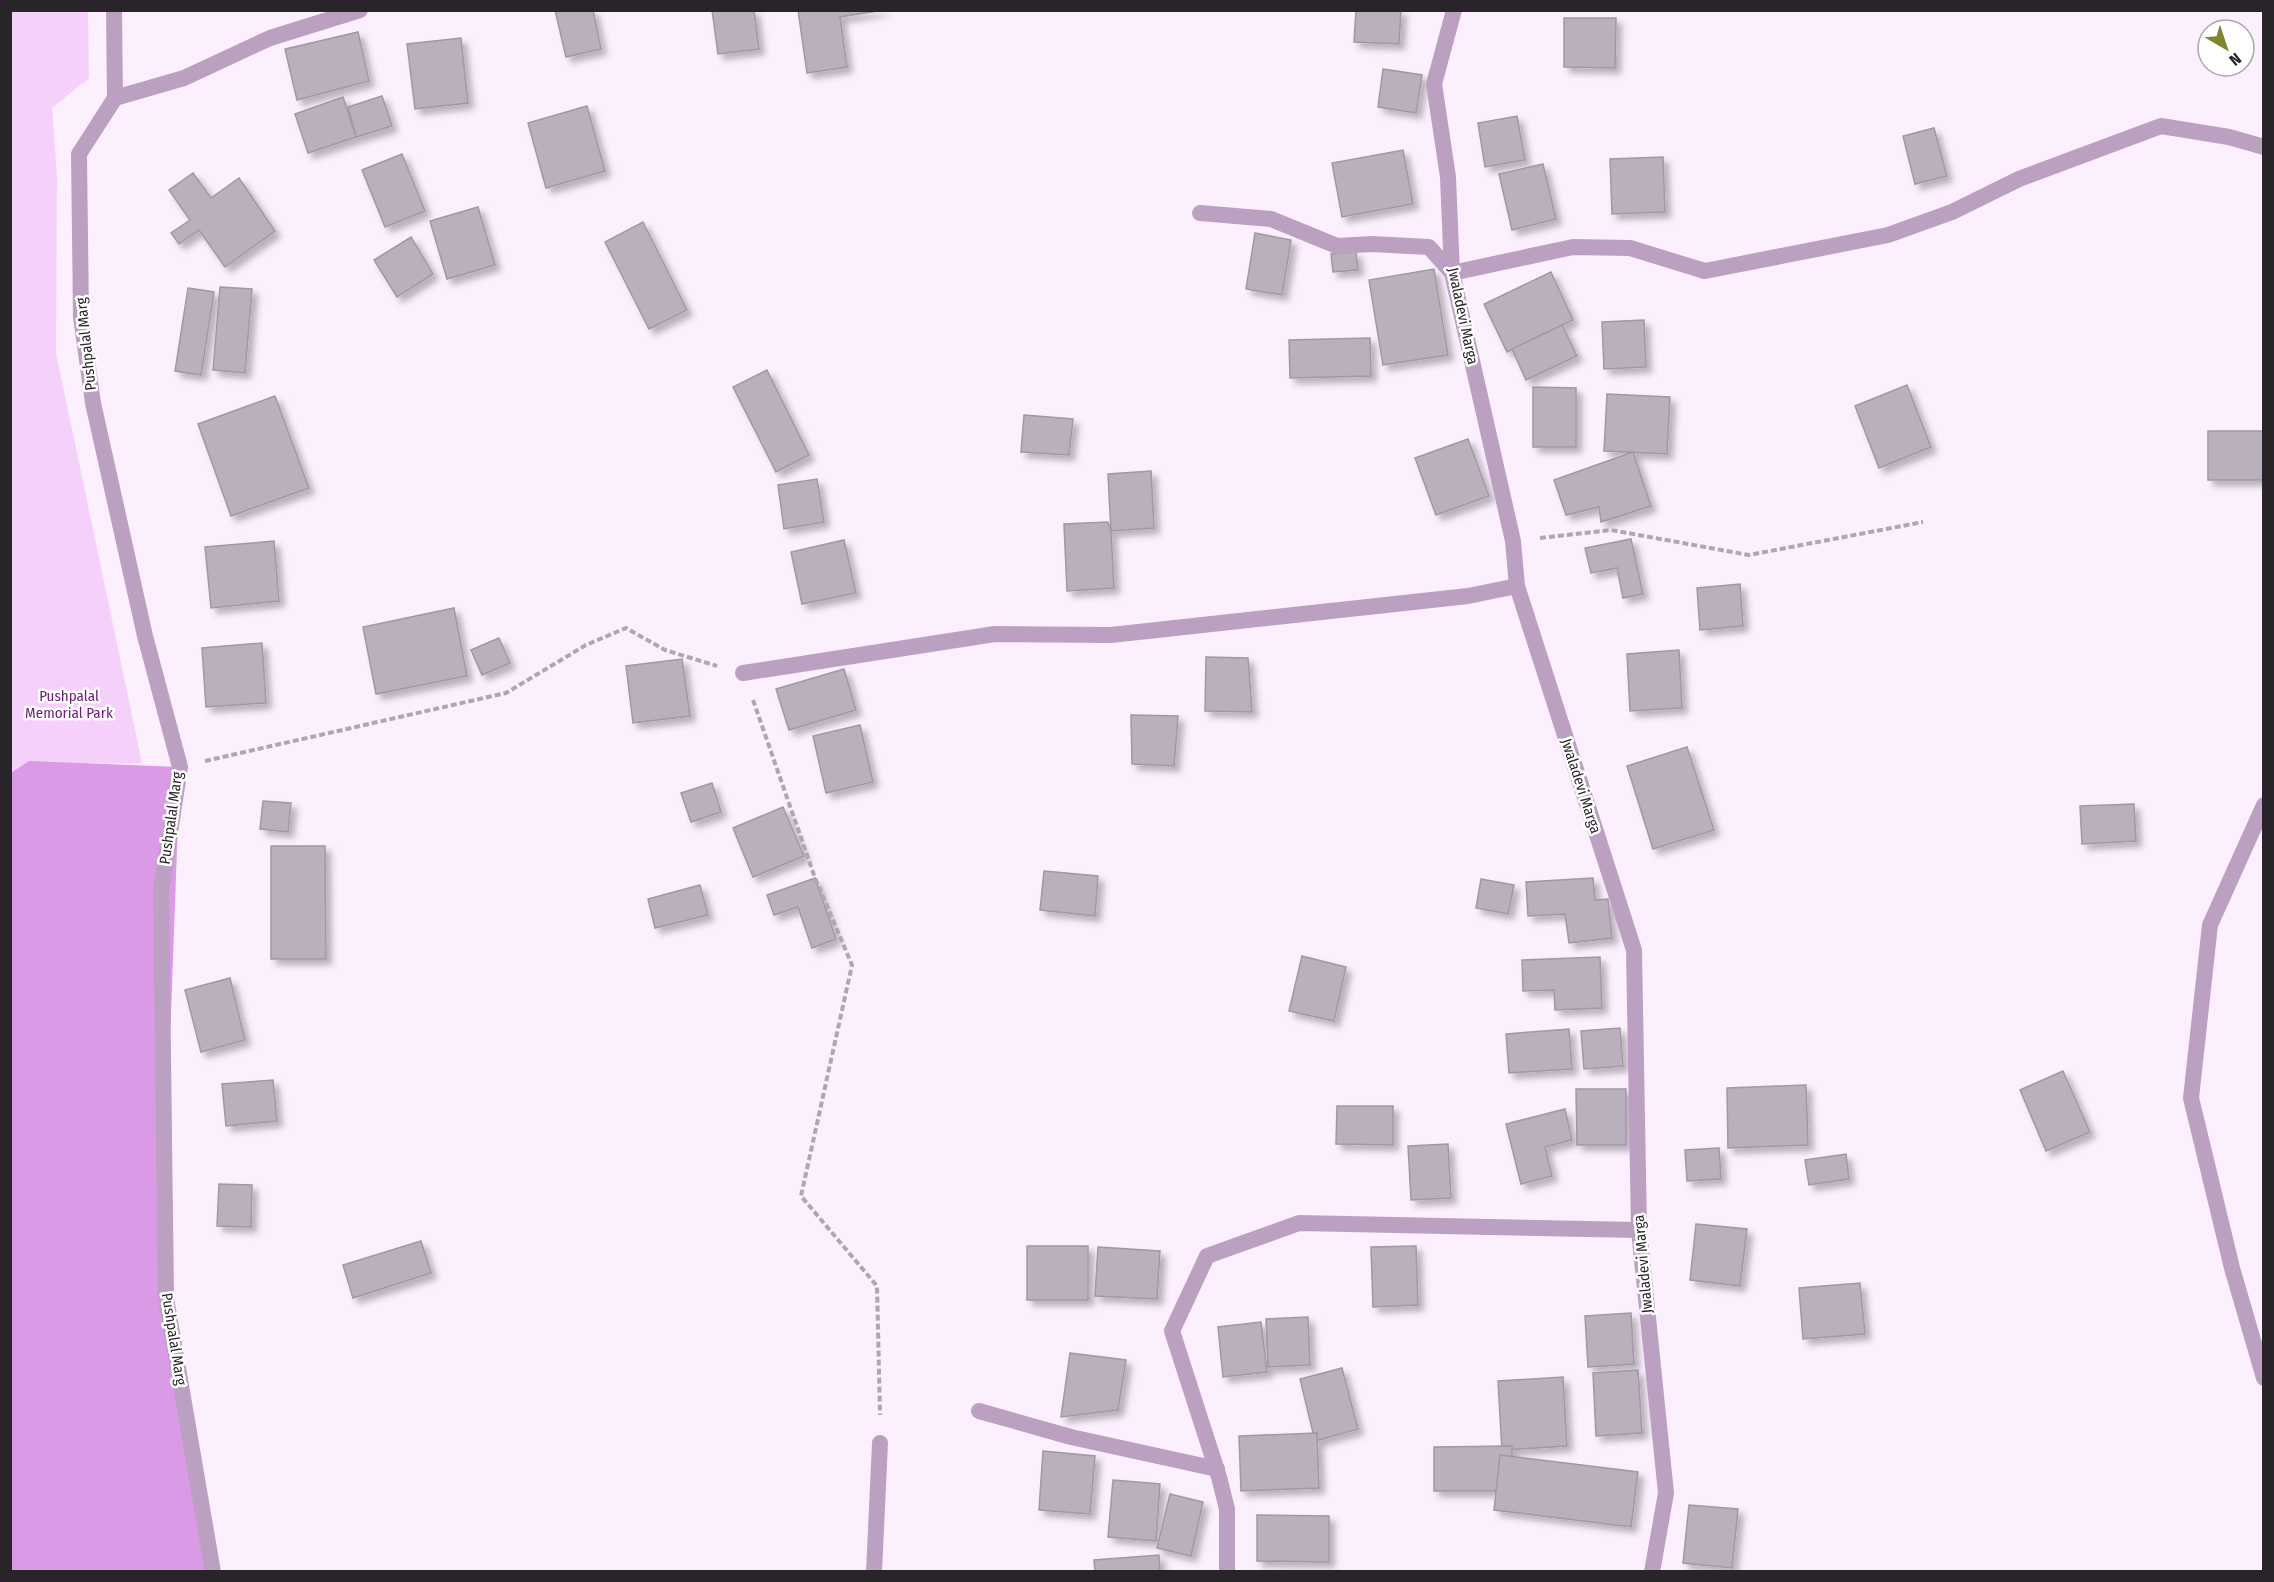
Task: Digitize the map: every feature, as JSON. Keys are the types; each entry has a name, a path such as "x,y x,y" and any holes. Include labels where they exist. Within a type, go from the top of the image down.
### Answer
{"street":[{"path":"114,10 115,98 184,78 270,38 360,10"},
{"name":"Jwaladevi Marga","path":"1454,10 1434,84 1448,177 1452,273 1513,541 1517,586 1634,950 1639,1230 1666,1493 1652,1572"},
{"name":"Pushpalal Marg","path":"115,98 79,154 81,317 93,403 145,636 180,767 160,891 166,1298 213,1572"},
{"path":"1200,213 1271,219 1337,246 1372,244 1429,247 1452,273 1573,247 1630,248 1705,271 1888,235 1952,212 2019,179 2161,126 2229,137 2264,147"},
{"path":"743,673 995,634 1111,634 1468,596 1517,586"},
{"path":"2264,805 2210,925 2191,1098 2232,1268 2264,1378"},
{"path":"1227,1572 1227,1509 1172,1331 1207,1256 1299,1223 1639,1230"},
{"path":"979,1411 1071,1437 1216,1469"},
{"path":"874,1572 880,1443"}],"path":[{"path":"1513,541 1611,530 1749,555 1923,522"},
{"path":"180,767 506,693 586,645 626,628 665,650 743,673 815,879 852,965 801,1196 877,1286 880,1443"}],"green space":[{"name":"Pushpalal Memorial Park","path":"11,11 88,11 89,78 52,108 57,176 56,353 142,763 36,764 11,777"}],"shaded area":[{"path":"29,761 180,767 161,1287 213,1571 11,1572 11,773"}],"building":[{"path":"555,10 593,10 601,49 566,57"},
{"path":"712,10 754,10 759,49 718,54"},
{"path":"798,10 884,10 840,17 847,67 807,73"},
{"path":"1356,10 1401,10 1399,44 1354,42"},
{"path":"1564,18 1616,18 1615,68 1564,67"},
{"path":"358,32 369,81 297,100 285,49"},
{"path":"461,38 468,103 415,109 407,44"},
{"path":"1383,69 1422,75 1416,113 1378,107"},
{"path":"382,96 392,126 356,137 348,107"},
{"path":"343,97 356,137 308,153 295,114"},
{"path":"587,106 605,171 546,188 528,123"},
{"path":"1517,116 1525,160 1485,167 1478,123"},
{"path":"1934,128 1947,176 1915,184 1903,136"},
{"path":"1403,150 1413,204 1342,217 1332,163"},
{"path":"402,154 425,211 385,227 362,170"},
{"path":"1663,157 1665,212 1612,214 1610,159"},
{"path":"1543,164 1556,219 1512,230 1499,174"},
{"path":"193,173 211,198 239,178 275,231 225,267 199,230 179,244 171,233 190,220 169,190"},
{"path":"478,207 495,265 447,279 430,221"},
{"path":"643,222 687,310 649,329 605,242"},
{"path":"1255,233 1291,240 1282,295 1246,289"},
{"path":"411,237 433,274 397,297 374,260"},
{"path":"1356,252 1358,270 1333,272 1331,254"},
{"path":"1434,269 1448,355 1383,365 1369,280"},
{"path":"1551,272 1573,320 1507,352 1484,304"},
{"path":"220,287 252,289 245,373 213,370"},
{"path":"188,288 214,292 201,375 175,371"},
{"path":"1644,320 1646,367 1604,369 1602,322"},
{"path":"1562,325 1577,356 1526,380 1512,349"},
{"path":"1370,338 1371,376 1290,378 1289,340"},
{"path":"767,370 809,455 776,472 733,387"},
{"path":"1907,385 1931,447 1879,468 1855,406"},
{"path":"1533,387 1576,388 1576,447 1533,447"},
{"path":"1607,394 1670,397 1667,454 1604,451"},
{"path":"275,396 309,488 231,516 198,424"},
{"path":"1024,415 1073,419 1069,455 1021,452"},
{"path":"2208,431 2264,431 2264,480 2208,480"},
{"path":"1468,439 1489,496 1436,515 1415,458"},
{"path":"1633,452 1651,506 1601,522 1599,507 1566,515 1554,480"},
{"path":"1151,471 1154,528 1111,531 1108,474"},
{"path":"817,479 824,522 784,529 778,485"},
{"path":"1108,522 1111,531 1114,588 1067,591 1064,524"},
{"path":"1631,539 1643,594 1623,598 1617,568 1591,573 1585,548"},
{"path":"844,540 856,593 802,604 791,552"},
{"path":"274,541 279,601 211,608 205,547"},
{"path":"1740,584 1743,626 1700,630 1697,588"},
{"path":"454,608 467,676 376,694 363,627"},
{"path":"499,638 510,663 482,675 471,650"},
{"path":"262,643 266,703 206,707 202,648"},
{"path":"1679,650 1682,708 1630,711 1627,654"},
{"path":"1206,657 1248,658 1252,712 1205,711"},
{"path":"682,659 690,716 633,723 626,666"},
{"path":"844,669 856,710 789,730 776,689"},
{"path":"1131,715 1178,716 1174,766 1132,764"},
{"path":"860,725 873,782 826,793 813,736"},
{"path":"1687,747 1714,830 1653,849 1627,766"},
{"path":"712,783 721,812 691,822 681,793"},
{"path":"263,801 291,803 288,832 260,829"},
{"path":"2134,804 2136,841 2082,844 2080,806"},
{"path":"783,807 804,856 753,877 733,828"},
{"path":"271,846 325,846 326,959 271,959"},
{"path":"1044,871 1098,876 1095,916 1040,910"},
{"path":"815,878 836,939 812,948 798,907 774,915 767,895"},
{"path":"1593,878 1595,900 1608,899 1612,938 1569,943 1565,914 1528,916 1526,882"},
{"path":"1481,879 1514,885 1508,914 1476,908"},
{"path":"700,885 708,915 655,928 648,899"},
{"path":"1302,956 1346,967 1334,1021 1289,1011"},
{"path":"1600,957 1602,1008 1555,1010 1554,990 1523,991 1522,960"},
{"path":"230,978 245,1040 201,1052 185,990"},
{"path":"1620,1028 1623,1066 1584,1069 1581,1031"},
{"path":"1569,1029 1572,1069 1509,1073 1506,1034"},
{"path":"2063,1071 2090,1132 2046,1151 2020,1090"},
{"path":"273,1080 277,1121 226,1126 222,1084"},
{"path":"1806,1085 1808,1145 1728,1148 1727,1088"},
{"path":"1576,1089 1626,1089 1626,1145 1577,1145"},
{"path":"1337,1106 1393,1106 1393,1145 1336,1144"},
{"path":"1565,1109 1572,1140 1545,1147 1552,1176 1521,1184 1506,1124"},
{"path":"1448,1144 1451,1198 1411,1200 1408,1146"},
{"path":"1719,1148 1721,1179 1687,1181 1685,1150"},
{"path":"1846,1154 1849,1179 1809,1185 1805,1160"},
{"path":"219,1184 252,1185 251,1227 217,1226"},
{"path":"1696,1224 1747,1229 1740,1286 1690,1280"},
{"path":"421,1241 431,1273 353,1298 343,1265"},
{"path":"1027,1246 1088,1246 1088,1300 1027,1300"},
{"path":"1416,1246 1418,1305 1373,1307 1371,1247"},
{"path":"1098,1247 1160,1251 1157,1299 1095,1296"},
{"path":"1860,1283 1865,1334 1803,1339 1799,1288"},
{"path":"1631,1313 1634,1364 1588,1367 1585,1316"},
{"path":"1308,1317 1310,1365 1268,1367 1266,1319"},
{"path":"1261,1322 1267,1372 1223,1377 1218,1327"},
{"path":"1070,1353 1126,1360 1118,1410 1061,1417"},
{"path":"1342,1368 1358,1429 1315,1441 1300,1379"},
{"path":"1638,1370 1642,1433 1596,1436 1593,1373"},
{"path":"1563,1377 1567,1446 1502,1450 1498,1381"},
{"path":"1317,1433 1319,1488 1241,1491 1239,1436"},
{"path":"1512,1446 1512,1491 1434,1491 1434,1447"},
{"path":"1043,1451 1095,1456 1090,1514 1039,1510"},
{"path":"1500,1455 1638,1472 1631,1527 1494,1510"},
{"path":"1113,1480 1160,1484 1156,1541 1108,1537"},
{"path":"1170,1494 1203,1502 1191,1556 1157,1548"},
{"path":"1689,1505 1738,1509 1732,1568 1683,1563"},
{"path":"1257,1515 1329,1516 1329,1562 1257,1561"},
{"path":"1159,1555 1160,1572 1095,1572 1094,1560"}]}
